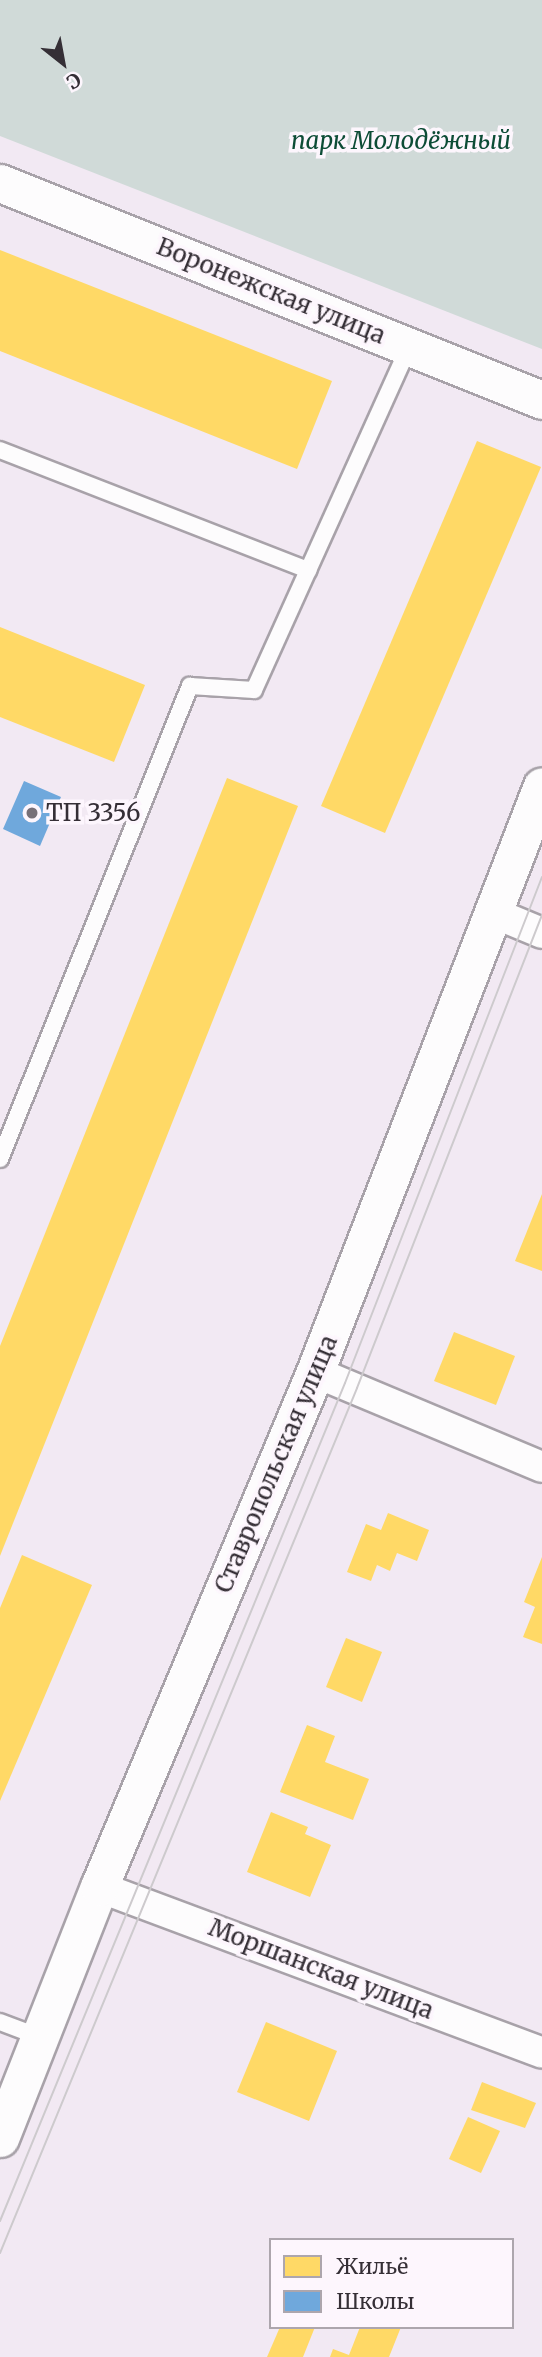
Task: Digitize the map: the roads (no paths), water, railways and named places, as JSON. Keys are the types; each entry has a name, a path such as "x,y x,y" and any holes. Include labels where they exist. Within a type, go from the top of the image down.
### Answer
{"street":[{"name":"Воронежская улица","path":"0,183 542,400"},
{"name":"Ставропольская улица","path":"0,2138 99,1887 315,1372 542,786"},
{"path":"494,913 542,933"},
{"path":"315,1372 542,1467"},
{"name":"Моршанская улица","path":"99,1887 542,2053"}],"lane":[{"path":"0,1159 190,686 254,690 410,346"},
{"path":"0,450 308,570"},
{"path":"0,2022 40,2037"}],"tram line":[{"path":"0,2221 345,1383 542,877"},
{"path":"0,2253 357,1388 542,915"}],"place":[{"name":"ТП 3356","path":"32,813"}],"park label":[{"name":"парк Молодёжный","path":"401,141"}]}
